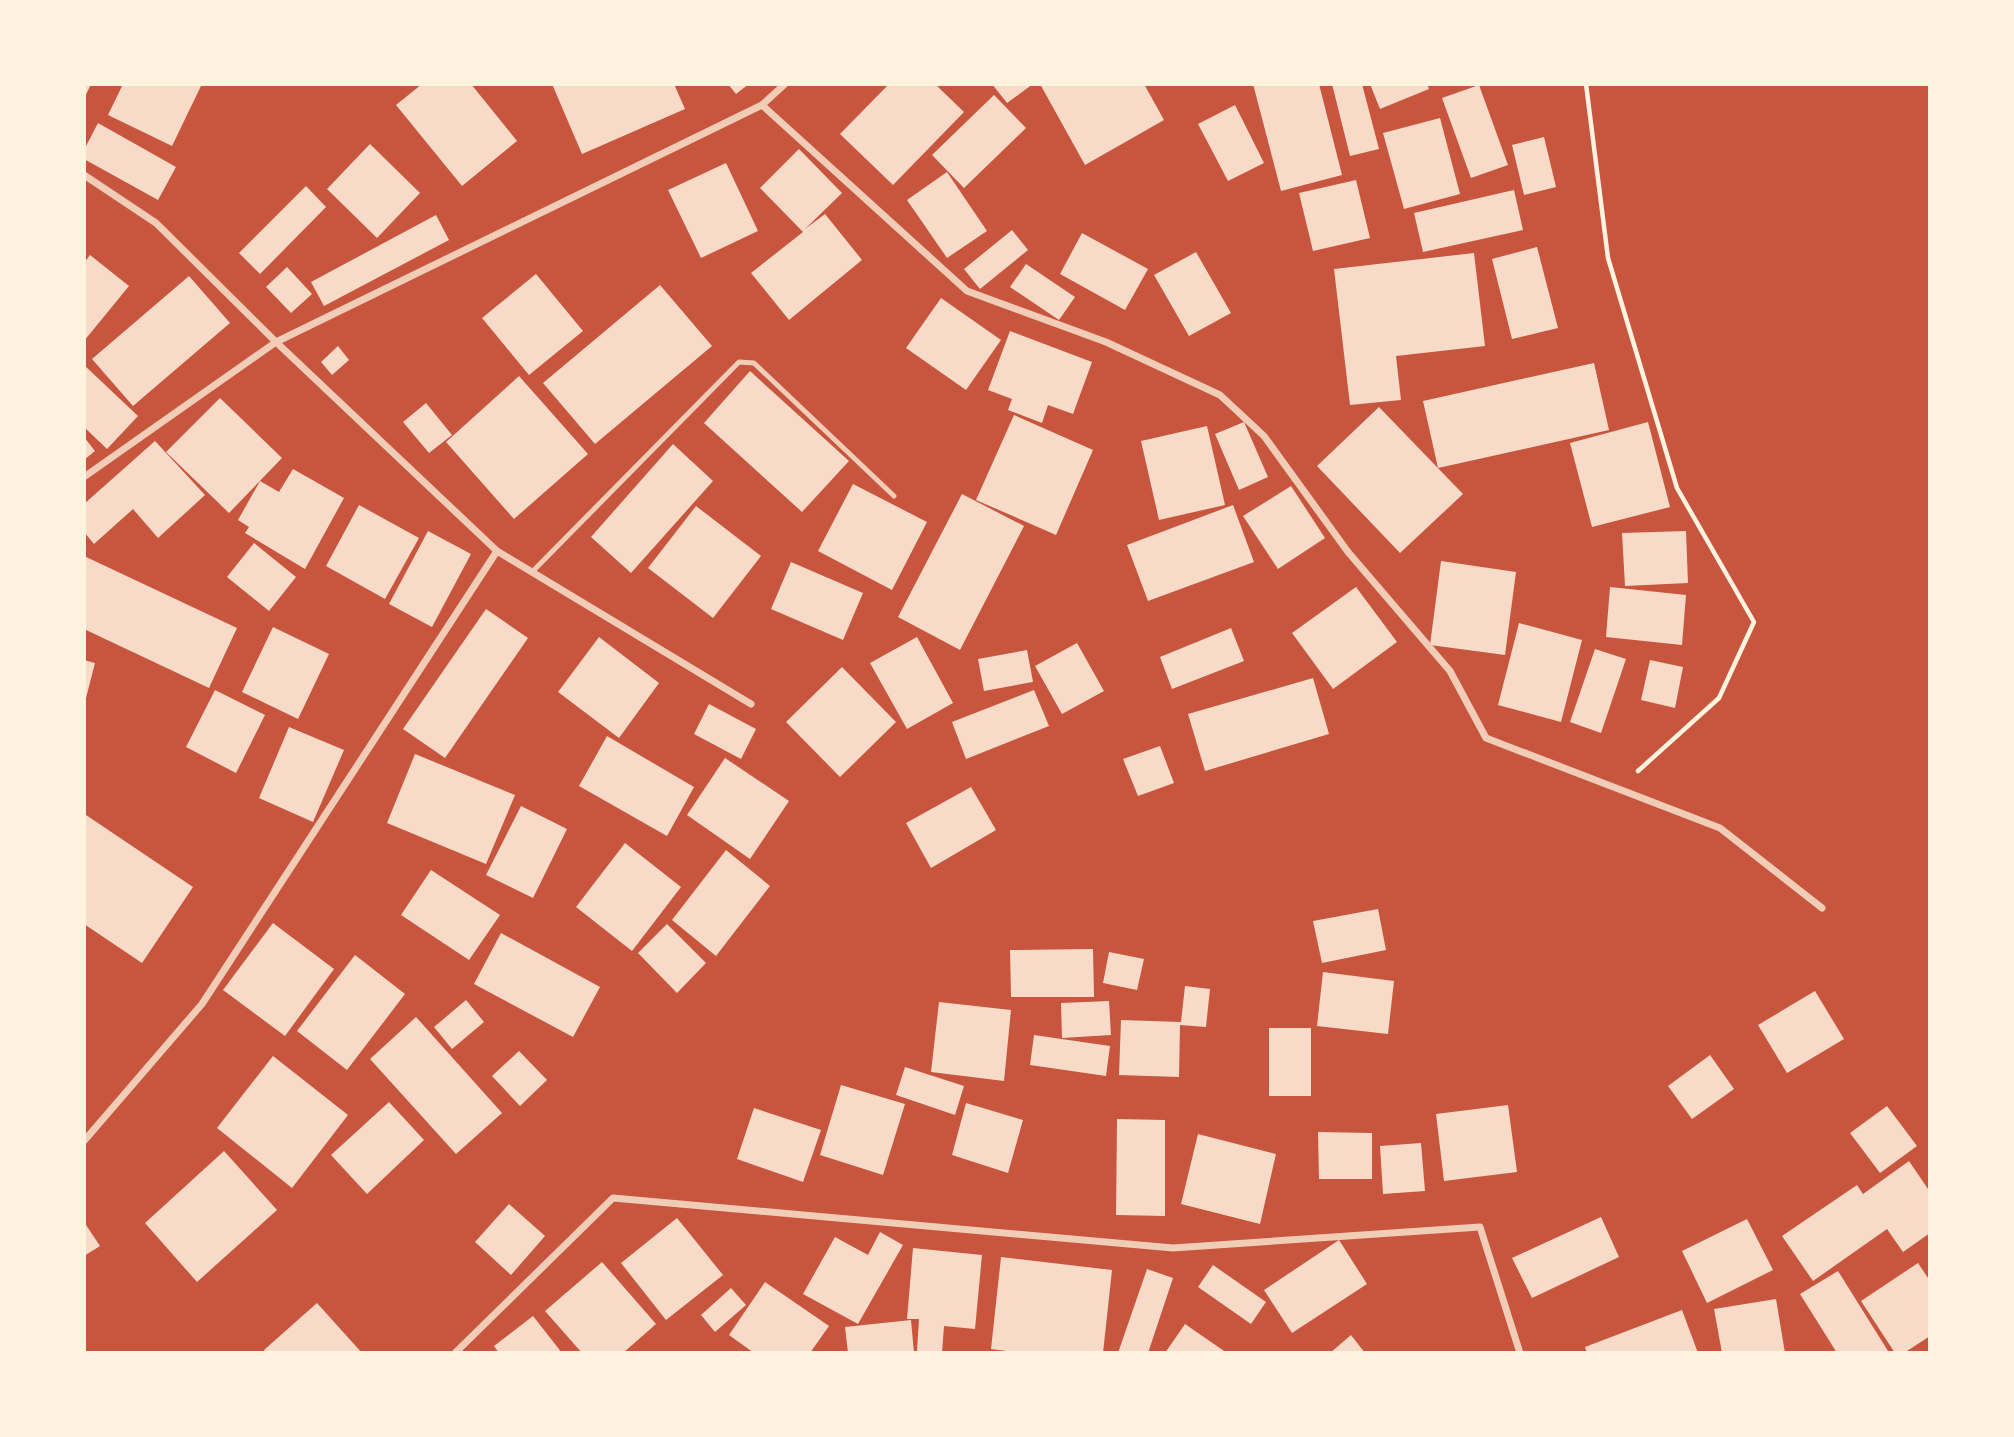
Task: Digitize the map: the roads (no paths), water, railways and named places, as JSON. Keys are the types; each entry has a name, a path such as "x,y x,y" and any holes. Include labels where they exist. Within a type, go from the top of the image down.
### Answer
{"street":[{"path":"84,477 276,342 762,105 785,84"},
{"path":"762,105 967,291 1106,342 1220,395 1264,436 1348,552 1451,671 1486,738 1720,828 1822,908"},
{"path":"84,175 156,223 276,342 497,551 751,704"},
{"path":"84,1141 202,1004 497,551"},
{"path":"455,1353 613,1198 1173,1248 1480,1227 1520,1353"}],"lane":[{"path":"532,572 739,362 754,363 894,496"}]}
